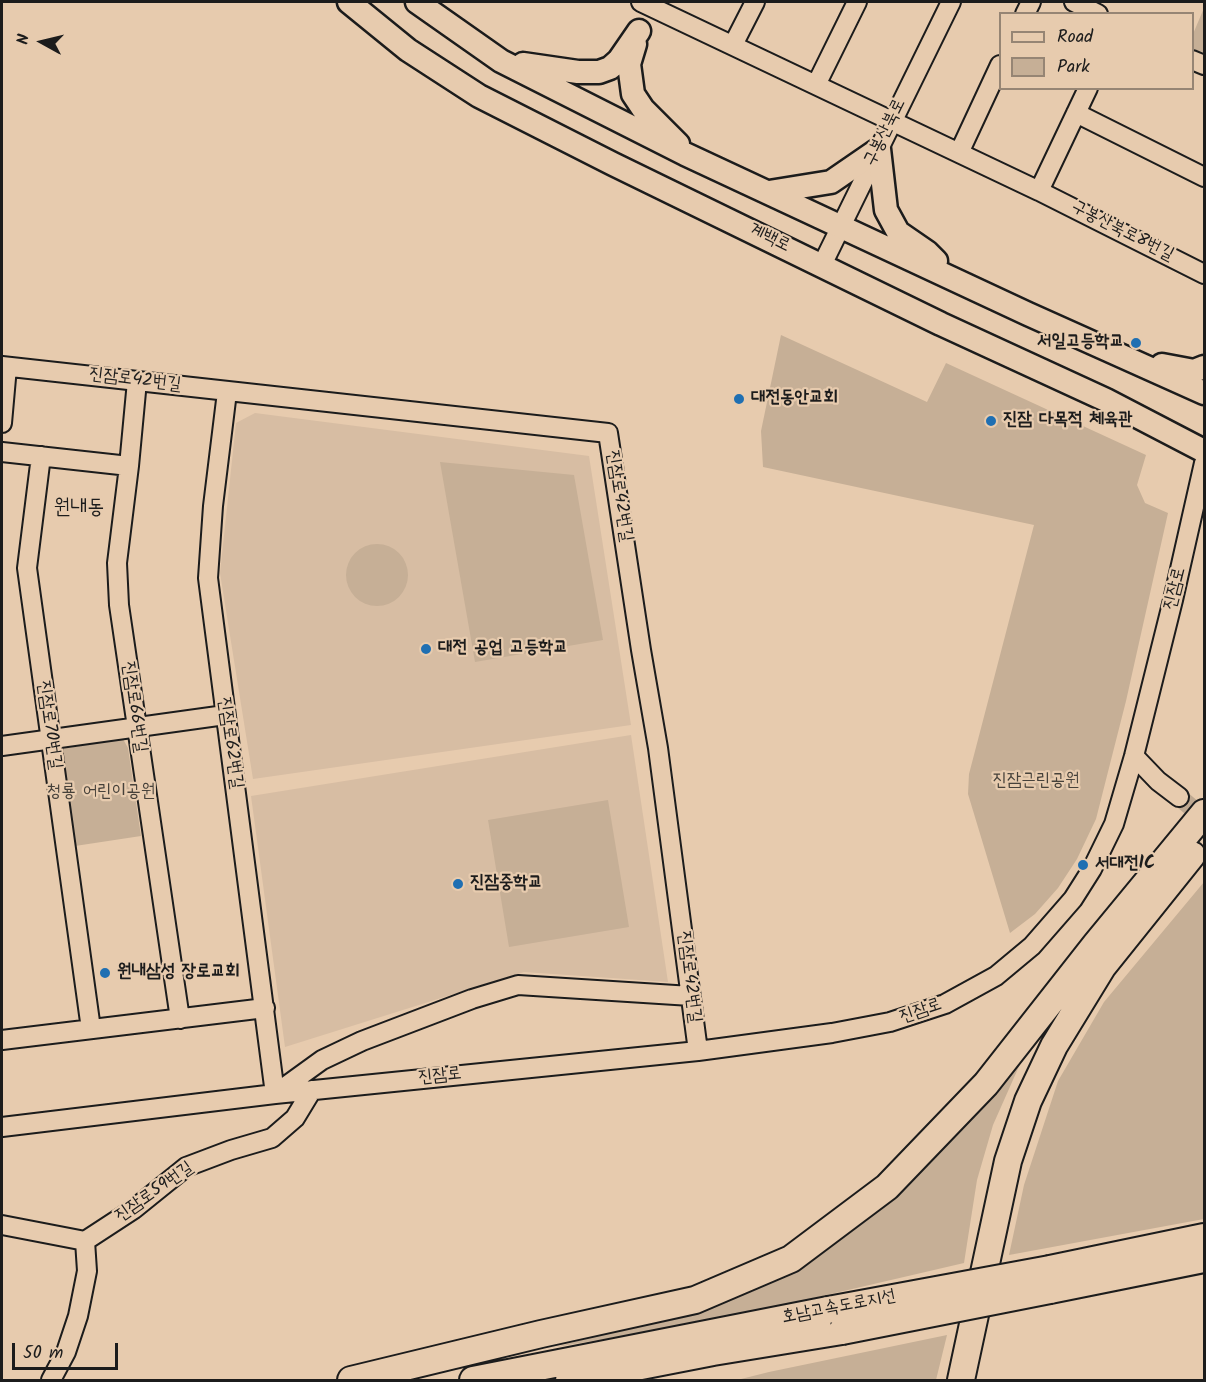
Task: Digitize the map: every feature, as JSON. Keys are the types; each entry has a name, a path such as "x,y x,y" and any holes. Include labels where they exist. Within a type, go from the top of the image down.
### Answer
{"highway":[{"path":"351,1380 541,1334 696,1300 791,1259 887,1187 986,1084 1096,944 1204,813"},
{"path":"961,1380 1008,1161 1028,1101 1054,1046 1103,966 1204,839"},
{"path":"945,1380 987,1184 1007,1118 1038,1046 1096,944"},
{"name":"호남고속도로지선","path":"569,1380 713,1352 842,1331 1050,1279 1204,1237"},
{"name":"호남고속도로지선","path":"473,1380 828,1310 1204,1258"},
{"path":"646,1380 713,1352"}],"main road":[{"name":"계백로","path":"349,2 408,50 479,96 613,164 941,324 1096,396 1204,451"},
{"path":"417,2 501,61 685,154 1204,393"},
{"path":"501,61 554,69 599,72 610,68 619,60 639,31"},
{"path":"639,31 629,64 633,94 643,109 671,135 685,154"},
{"path":"769,192 831,182 879,149 886,210 898,232 927,252 954,279"},
{"path":"1134,362 1194,371 1204,367"}],"street":[{"path":"734,45 755,2"},
{"path":"816,85 857,2"},
{"name":"구봉산북로","path":"822,265 951,2"},
{"path":"1074,2 1094,12"},
{"path":"639,31 649,3"},
{"name":"구봉산북로8번길","path":"649,3 1204,273"},
{"path":"959,153 999,67"},
{"path":"1039,191 1087,90"},
{"path":"1076,113 1204,177"},
{"name":"진잠로42번길","path":"2,423 4,367 608,433 640,650 658,748 698,1051"},
{"name":"진잠로66번길","path":"137,381 117,563 119,605 180,1019"},
{"name":"진잠로62번길","path":"226,392 213,506 208,578 276,1094"},
{"path":"2,452 129,466"},
{"name":"진잠로70번길","path":"41,456 27,568 91,1029"},
{"name":"진잠로","path":"2,1126 312,1090 698,1051 832,1033 890,1022 945,1004 996,976 1032,946 1074,899 1114,824 1134,756 1176,588 1204,463"},
{"path":"2,746 225,715"},
{"path":"1134,756 1158,781 1179,797"},
{"name":"진잠로","path":"276,1094 322,1060 362,1041 472,999 518,985 692,996"},
{"path":"2,1040 265,1008"},
{"name":"진잠로59번길","path":"85,1241 134,1209 186,1167 272,1138 295,1118 312,1090"},
{"path":"2,1225 85,1241 87,1271 78,1316 66,1352 51,1380"}],"shaded area":[{"name":"대전 공업 고등학교","path":"255,413 589,456 631,725 253,779 220,573 236,423"},
{"name":"진잠중학교","path":"631,735 668,982 524,972 285,1047 251,796"}],"green space":[{"path":"1204,8 1204,58 1194,53 1194,32"},
{"name":"진잠근린공원","path":"781,335 927,402 946,363 1146,455 1137,485 1145,503 1168,513 1126,701 1096,819 1077,859 1058,888 1035,914 1010,933 968,794 969,774 1034,525 763,467 761,431"},
{"path":"440,462 574,475 603,640 475,662"},
{"path":"371,544 383,544 399,553 406,563 408,575 406,587 399,597 383,606 371,606 360,601 351,592 346,581 346,569 351,558 360,549"},
{"name":"청룡 어린이공원","path":"123,739 128,748 141,836 75,846 61,749"},
{"path":"608,800 629,927 509,947 488,820"},
{"path":"1204,882 1204,1219 1009,1255 1024,1185 1058,1081 1104,1002"},
{"path":"1028,1046 993,1125 977,1180 964,1263 719,1320 556,1347 692,1310 754,1285 845,1236 914,1180 969,1121"},
{"path":"947,1335 936,1380 737,1380 769,1372"}],"tunnel":[{"path":"1179,797 1204,818"}],"place":[{"name":"서일고등학교","path":"1136,343"},
{"name":"대전동안교회","path":"739,399"},
{"name":"진잠 다목적 체육관","path":"991,421"},
{"name":"대전 공업 고등학교","path":"426,649"},
{"name":"서대전IC","path":"1083,865"},
{"name":"진잠중학교","path":"458,884"},
{"name":"원내삼성 장로교회","path":"105,973"}],"district":[{"name":"원내동","path":"79,509"}]}
